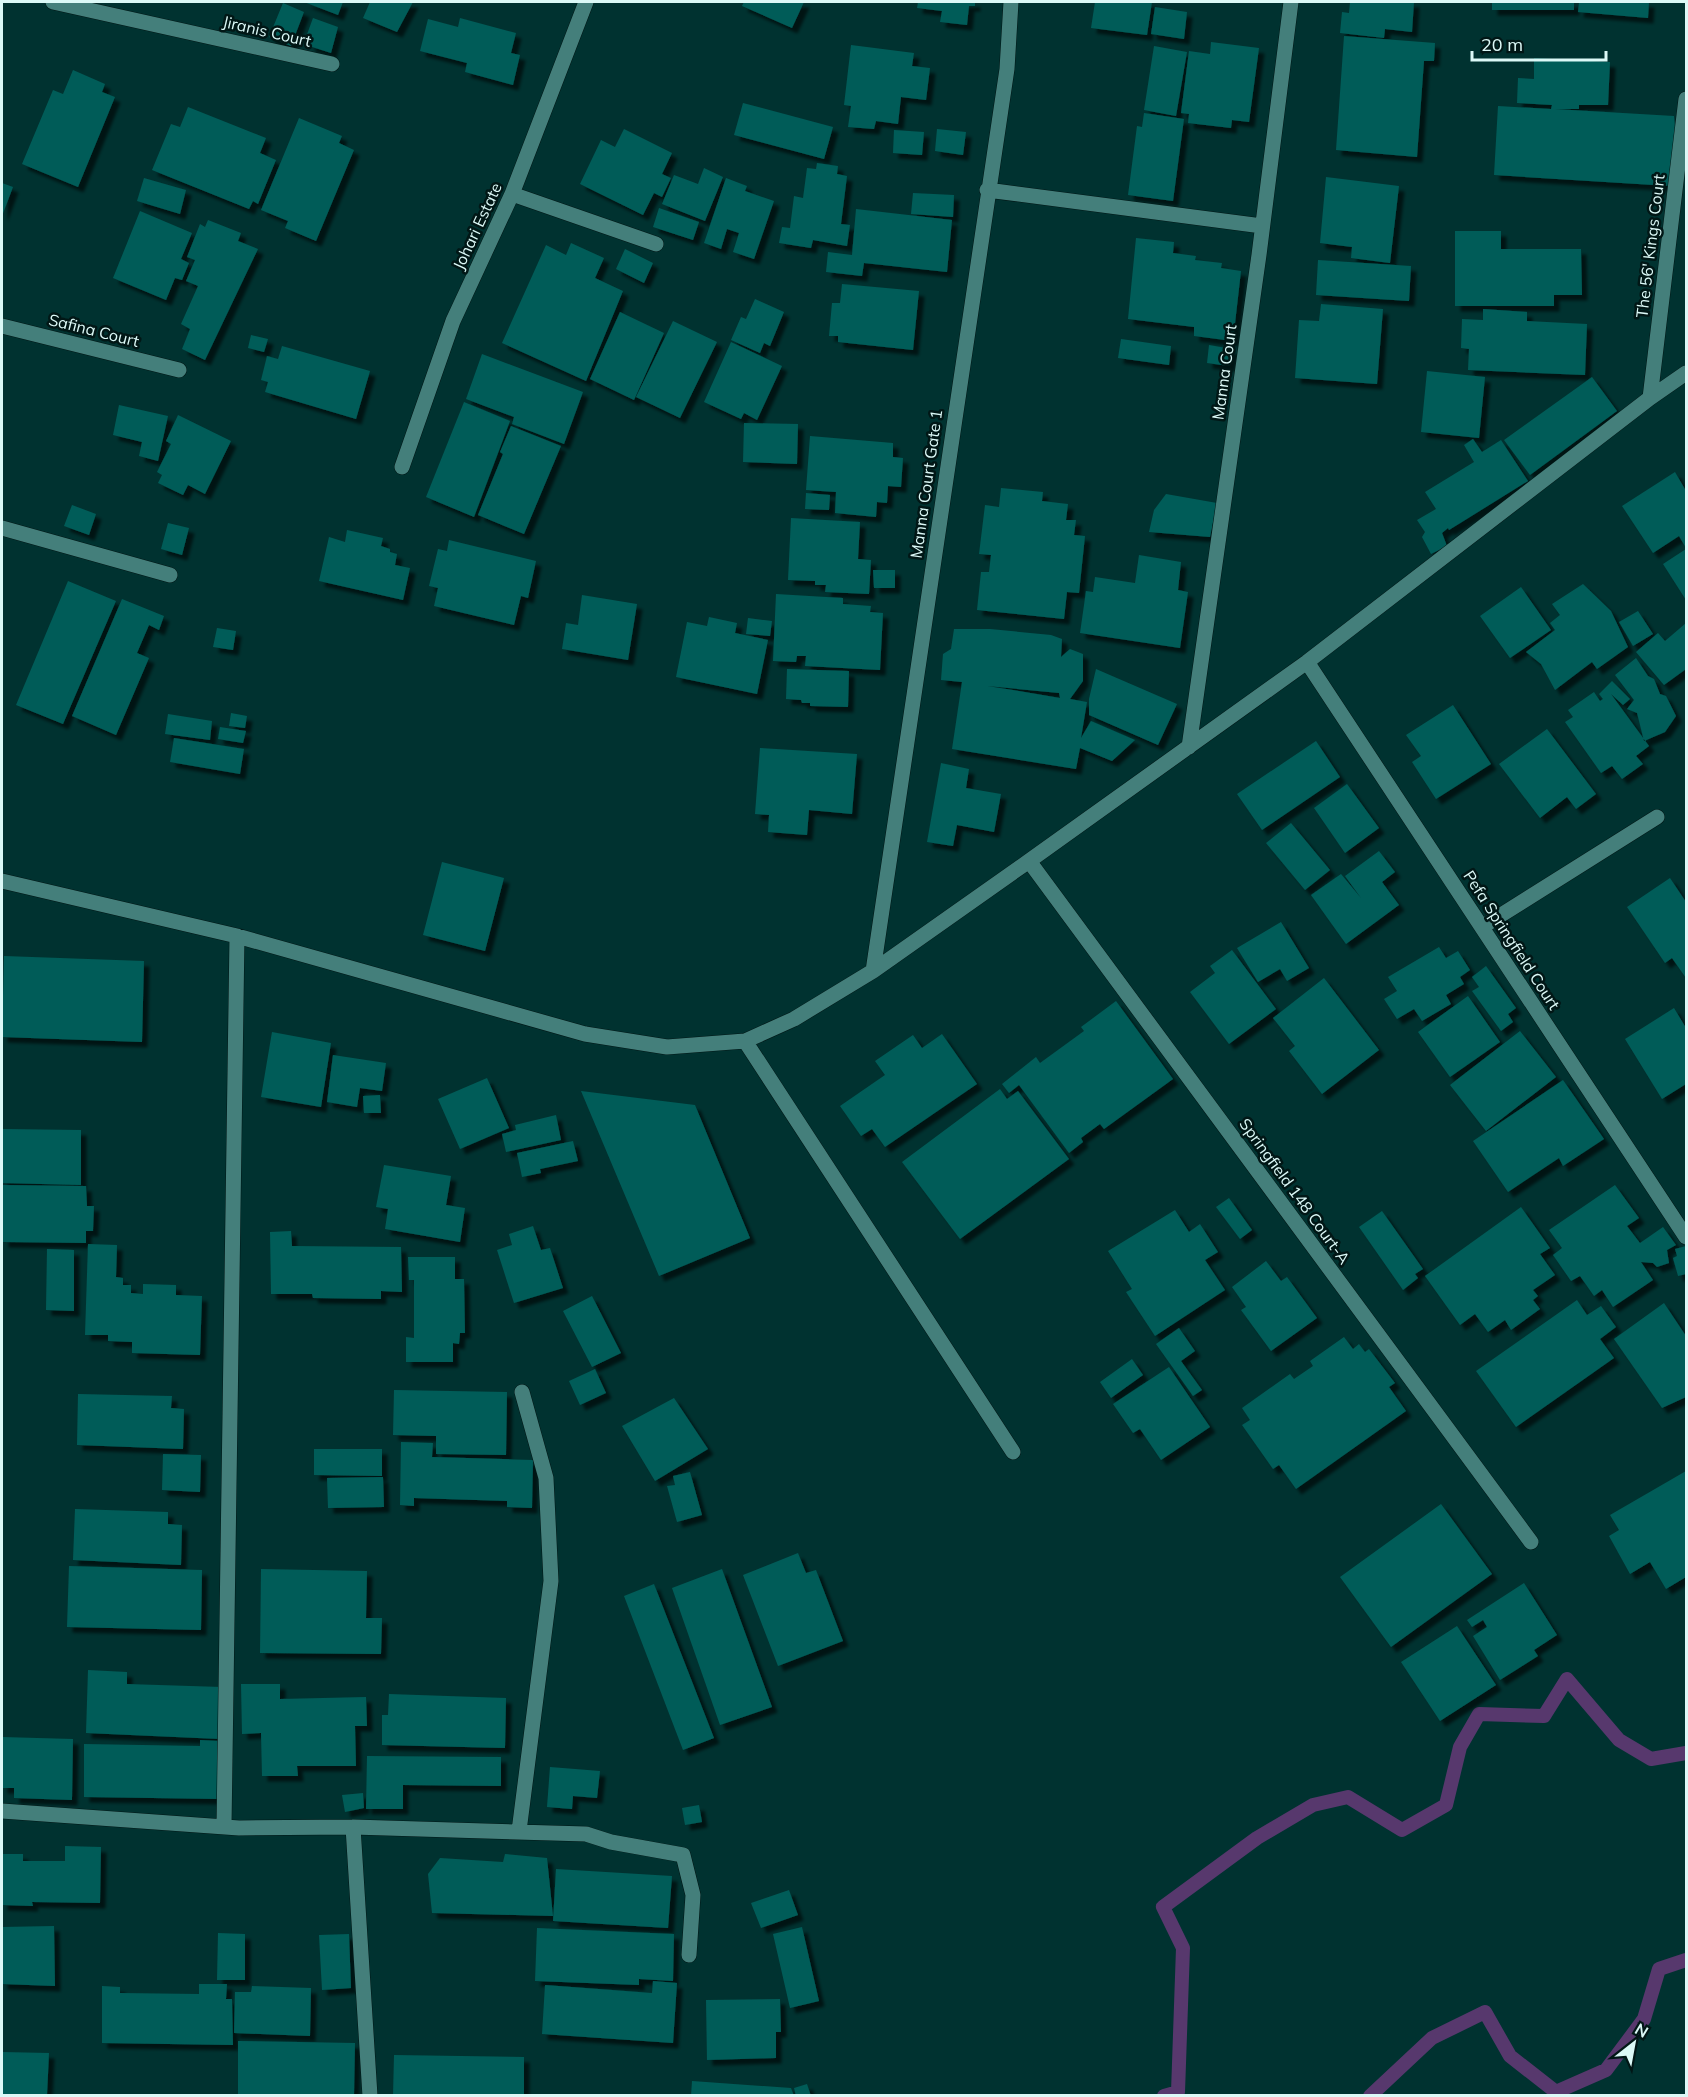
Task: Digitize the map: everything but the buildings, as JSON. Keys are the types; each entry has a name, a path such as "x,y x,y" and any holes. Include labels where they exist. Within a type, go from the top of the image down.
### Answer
{"street":[{"name":"Jiranis Court","path":"53,2 332,64"},
{"name":"Johari Estate","path":"402,467 453,321 512,194 586,2"},
{"name":"Manna Court Gate 1","path":"873,971 987,190 1007,69 1011,2"},
{"name":"Manna Court","path":"1189,747 1292,2"},
{"name":"The 56' Kings Court","path":"1650,398 1686,99"},
{"path":"987,190 1262,226"},
{"path":"512,194 656,244"},
{"name":"Safina Court","path":"2,326 179,370"},
{"path":"2,881 237,936 585,1034 667,1047 745,1041 794,1019 873,971 1029,861 1307,662 1650,398 1686,373"},
{"path":"2,528 170,575"},
{"name":"Pefa Springfield Court","path":"1307,662 1686,1237"},
{"path":"1482,927 1657,817"},
{"name":"Springfield 148 Court-A","path":"1029,861 1531,1542"},
{"path":"224,1827 237,936"},
{"path":"745,1041 1013,1452"},
{"path":"519,1831 551,1581 546,1478 522,1392"},
{"path":"2,1811 224,1827 353,1827 586,1834 611,1842 683,1855 693,1895 689,1954"},
{"path":"353,1827 370,2096"}],"waterway":[{"path":"1164,2096 1178,2092 1183,1948 1163,1907 1257,1838 1313,1805 1348,1797 1402,1830 1446,1805 1460,1747 1479,1714 1544,1716 1567,1679 1619,1740 1651,1759 1686,1753"},
{"path":"1370,2096 1432,2038 1485,2012 1510,2056 1556,2092 1606,2070 1644,2019 1659,1969 1686,1960"}]}
